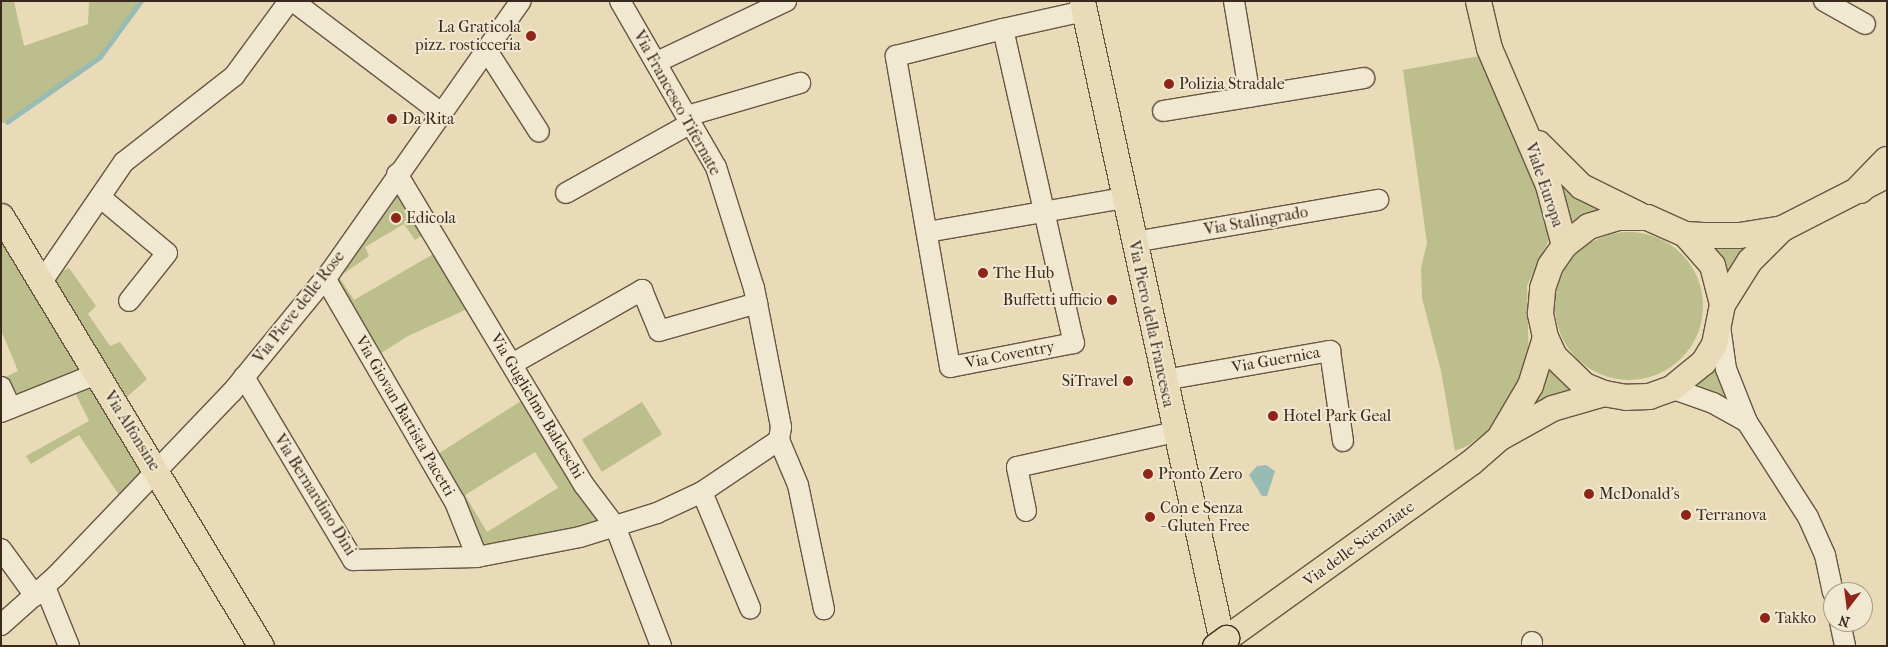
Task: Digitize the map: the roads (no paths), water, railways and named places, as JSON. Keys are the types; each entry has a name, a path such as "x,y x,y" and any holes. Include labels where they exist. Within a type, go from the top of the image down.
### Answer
{"highway":[{"path":"1860,189 1887,161"}],"main road":[{"name":"Viale Europa","path":"1478,1 1489,48 1548,185 1564,245"},
{"name":"Via Piero della Francesca","path":"1083,6 1123,198 1223,646"},
{"name":"Viale Europa","path":"1522,125 1575,182 1594,195 1647,217 1667,223 1685,234"},
{"path":"1685,234 1739,235 1782,228 1887,175"},
{"path":"1647,217 1617,217 1588,226 1564,245 1550,265 1542,288 1540,313 1545,337 1568,372 1604,393 1626,397 1649,396 1671,388 1703,362 1721,314 1749,260 1782,228"},
{"name":"Via Alfonsine","path":"2,221 96,374 158,470 261,646"},
{"path":"1685,234 1712,265 1721,314"},
{"name":"Via delle Scienziate","path":"1500,437 1530,385 1545,337"},
{"name":"Via delle Scienziate","path":"1215,646 1278,603 1471,462 1500,437 1552,408 1604,393"}],"street":[{"path":"41,283 124,162 234,76 291,1 440,112"},
{"name":"Via Pieve delle Rose","path":"1,625 40,591 158,470 244,377 325,278 440,112 521,1"},
{"name":"Via Francesco Tifernate","path":"620,1 657,62 716,168 757,303 782,427 779,440"},
{"path":"657,62 786,1"},
{"path":"1234,1 1250,97"},
{"path":"1824,1 1865,24"},
{"name":"Via Coventry","path":"1003,29 1042,212 1074,343 950,367 896,56 1003,29 1083,6"},
{"path":"486,49 539,132"},
{"path":"1163,111 1364,78"},
{"path":"566,193 689,119 800,83"},
{"name":"Via Guglielmo Baldeschi","path":"398,174 584,485 615,526 662,646"},
{"path":"100,197 168,253 129,300"},
{"path":"927,232 1123,198"},
{"name":"Via Stalingrado","path":"1134,242 1378,200"},
{"name":"Via Giovan Battista Pacetti","path":"325,278 454,502 477,557"},
{"path":"512,364 642,290 660,331 757,303"},
{"path":"1721,314 1726,369 1747,422 1808,516 1824,555 1831,582"},
{"name":"Via Guernica","path":"1164,380 1330,351 1343,440"},
{"path":"1,387 6,410 96,374"},
{"name":"Via Bernardino Dini","path":"244,377 353,560 477,557 580,537 657,513 702,492 779,440"},
{"path":"1671,388 1713,404 1747,422"},
{"path":"1026,511 1017,467 1175,432"},
{"path":"779,440 798,485 824,609"},
{"path":"702,492 750,608"},
{"path":"1,549 40,591 69,646"},
{"path":"1842,632 1845,646"}],"water":[{"path":"1266,465 1275,471 1267,496 1262,496 1249,475 1257,466"}],"waterway":[{"path":"7,122 100,57 141,1"}],"place":[{"name":"La Graticola pizz. rosticceria","path":"531,36"},
{"name":"Polizia Stradale","path":"1169,84"},
{"name":"Da Rita","path":"392,119"},
{"name":"Edicola","path":"396,218"},
{"name":"The Hub","path":"983,273"},
{"name":"Buffetti ufficio","path":"1112,300"},
{"name":"SiTravel","path":"1128,381"},
{"name":"Hotel Park Geal","path":"1273,416"},
{"name":"Pronto Zero","path":"1148,474"},
{"name":"McDonald's","path":"1589,494"},
{"name":"Terranova","path":"1686,515"},
{"name":"Con e Senza - Gluten Free","path":"1150,517"},
{"name":"Takko","path":"1765,618"}]}
